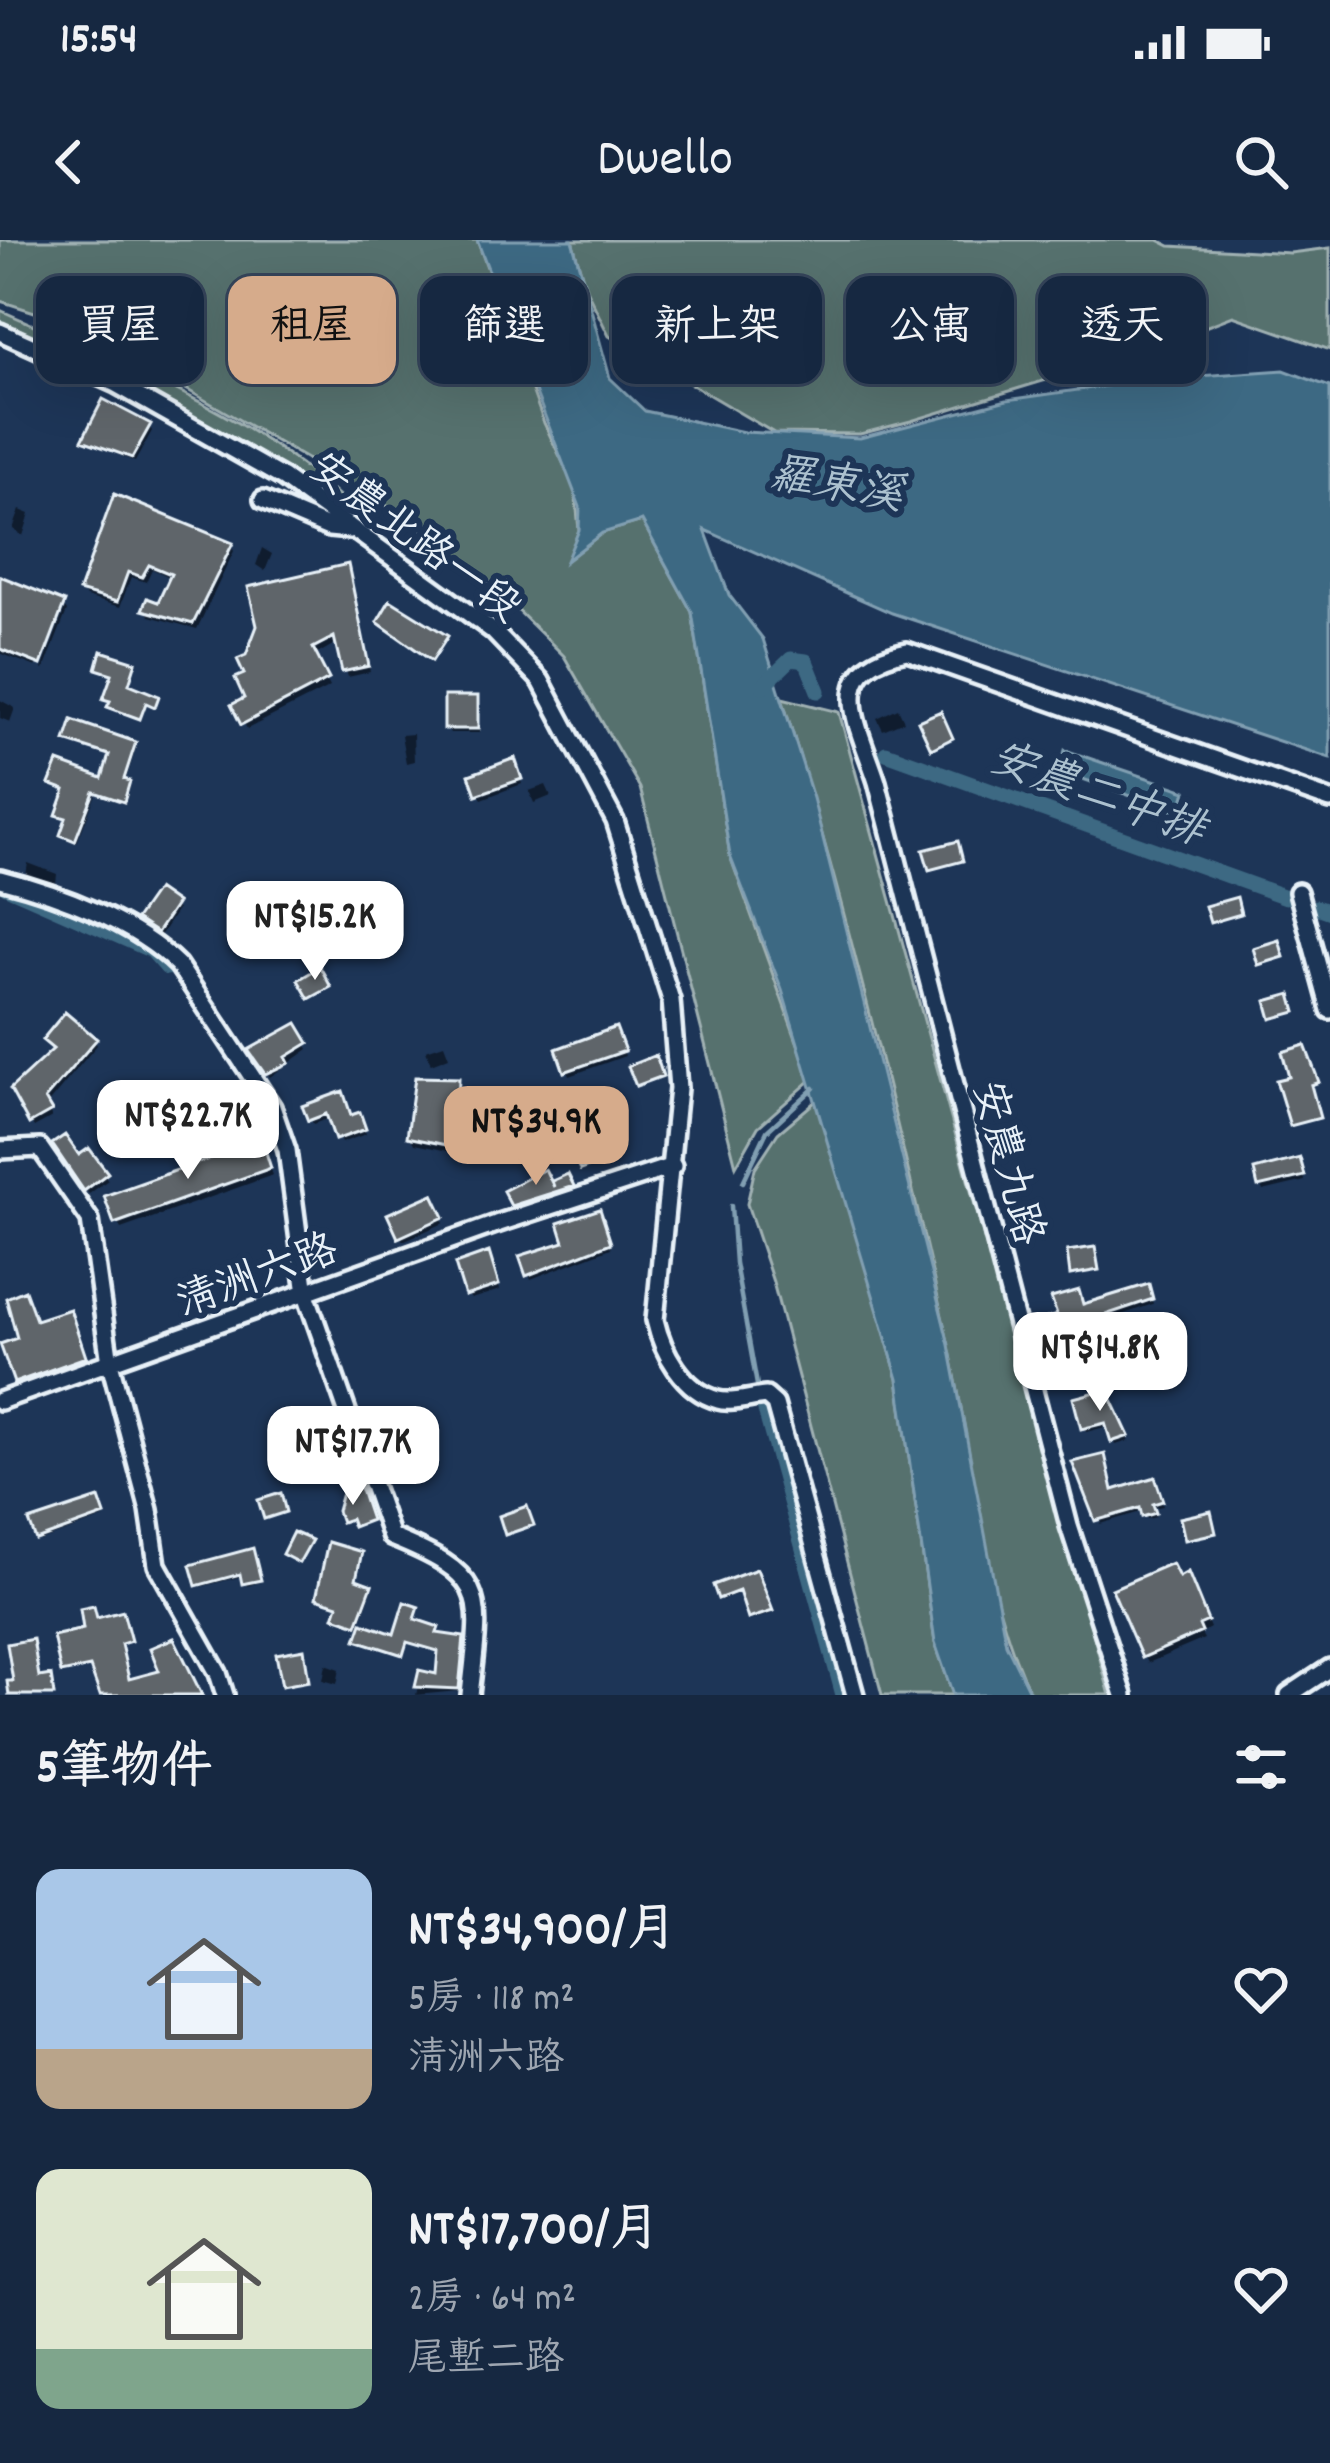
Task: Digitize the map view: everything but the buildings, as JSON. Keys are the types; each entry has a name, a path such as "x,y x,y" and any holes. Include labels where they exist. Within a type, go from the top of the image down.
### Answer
{"street":[{"name":"安農北路一段","path":"0,332 116,384 284,478 493,631 541,681 615,821 671,1000 678,1088 655,1319 662,1347 690,1384 720,1402 766,1396 775,1404 855,1695"},
{"path":"263,500 328,528 352,530"},
{"name":"安農九路","path":"1124,1695 1069,1526 877,782 850,710 853,687 881,656 907,651 945,660 1330,800"},
{"path":"0,879 49,893 141,937 178,965 272,1107 287,1150 306,1294 392,1537 450,1561 471,1587 478,1626 470,1695"},
{"path":"1298,892 1330,1010"},
{"path":"0,1150 40,1148 90,1220 110,1363 149,1510 157,1565 218,1673 225,1695"},
{"name":"清洲六路","path":"0,1401 673,1166"},
{"path":"1289,1695 1330,1668"}],"green space":[{"path":"0,240 477,240 490,276 420,276 420,384 530,384 575,488 579,530 568,559 602,533 642,521 692,612 730,856 811,1080 758,1127 736,1166 640,788 564,656 478,571 383,503 177,384 204,384 204,276 36,276 36,313 0,301"},
{"path":"572,240 1158,240 1170,246 1290,253 1330,248 1330,350 1233,316 1206,326 1206,276 1038,276 1038,382 860,434 774,433 691,384 822,384 822,276 612,276 612,338 588,293 588,276 582,276"},
{"path":"0,310 36,326 36,340 0,322"},
{"path":"126,384 164,384 235,421 320,479 357,513"},
{"path":"782,698 839,712 1110,1695 1031,1695 1014,1654 989,1566 948,1342 891,1099"},
{"path":"817,1100 898,1379 935,1643 953,1695 882,1695 773,1282 747,1204 755,1168 778,1133"}],"water":[{"path":"477,240 572,240 582,276 491,276"},
{"name":"羅東溪","path":"588,298 612,384 645,411 744,432 860,438 1007,400 1121,384 1206,384 1206,375 1284,370 1330,387 1330,758 892,613 705,530 729,595 763,639 813,798 949,1345 1006,1644 1031,1695 953,1695 935,1643 898,1379 782,990 730,856 692,612 642,521 602,533 566,561 579,530 580,507 533,384 588,384"},
{"path":"1065,750 1186,791 1179,813 1060,771"}],"waterway":[{"name":"安農二中排","path":"763,686 791,659 806,661 818,691"},
{"name":"安農二中排","path":"886,753 1286,897"},
{"path":"6,887 152,951 167,968"},
{"name":"安農二中排","path":"1316,907 1330,912"},
{"path":"743,1182 767,1131 814,1088"},
{"path":"731,1206 735,1263 757,1385"},
{"path":"763,1403 843,1695"}]}
